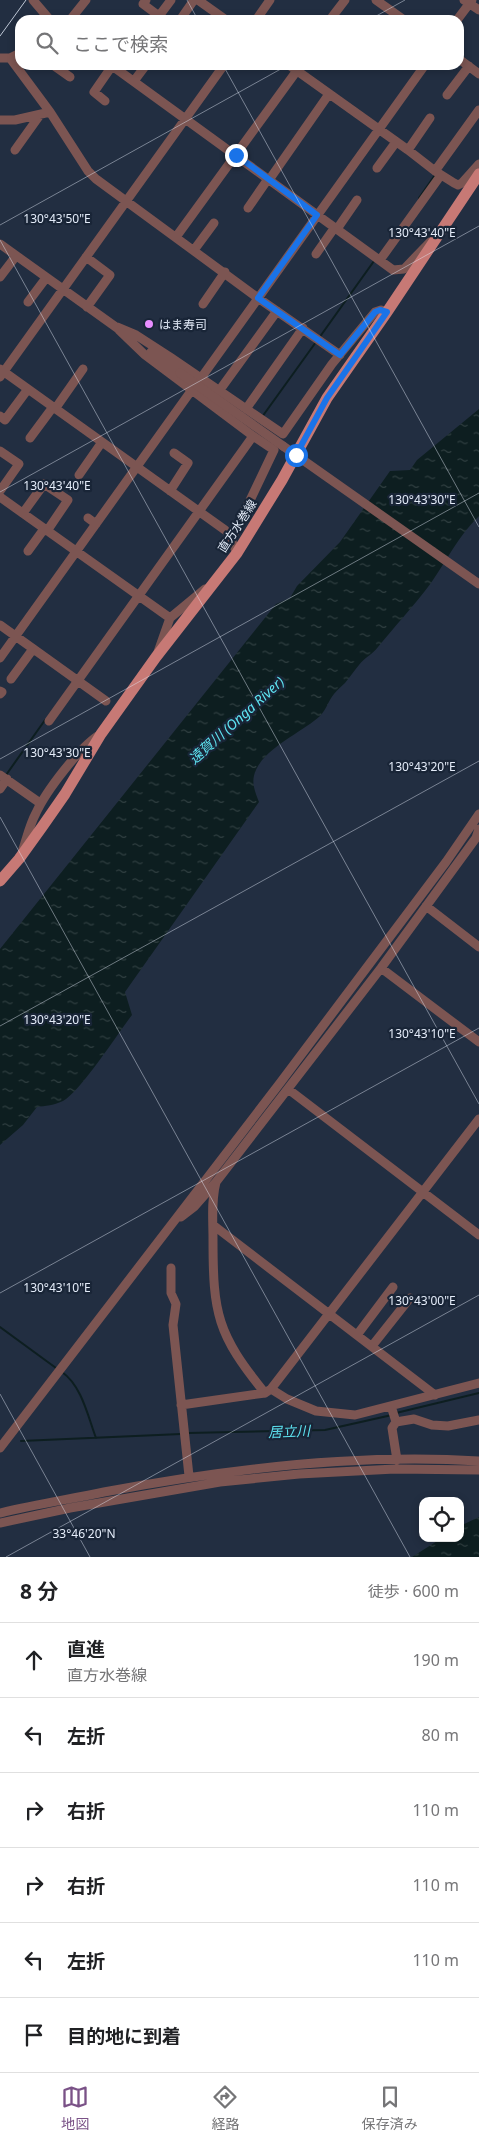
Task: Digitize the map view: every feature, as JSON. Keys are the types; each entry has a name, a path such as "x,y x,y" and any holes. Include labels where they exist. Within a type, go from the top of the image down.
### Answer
{"main road":[{"name":"直方水巻線","path":"0,881 19,859 65,794 101,734 156,657 237,552 298,457 327,398 479,174"}],"street":[{"path":"33,0 46,15"},
{"path":"146,0 143,4 158,15"},
{"path":"160,15 171,0"},
{"path":"184,15 194,0"},
{"path":"198,0 212,4 222,15"},
{"path":"260,15 270,0"},
{"path":"334,15 345,0"},
{"path":"376,0 397,15"},
{"path":"74,15 85,1"},
{"path":"461,15 471,4"},
{"path":"0,58 10,58 15,56"},
{"path":"10,58 15,65"},
{"path":"464,62 479,74"},
{"path":"446,96 469,66"},
{"path":"19,70 96,180 340,355"},
{"path":"60,70 70,78"},
{"path":"105,101 94,92 108,70"},
{"path":"118,70 393,270 404,269 426,245 436,239"},
{"path":"134,81 142,70"},
{"path":"220,70 63,290 1,373 28,389 225,530"},
{"path":"176,237 298,70"},
{"path":"301,70 329,94 437,173 458,185 479,164"},
{"path":"203,379 422,70"},
{"path":"248,208 329,94"},
{"path":"378,259 479,110"},
{"path":"0,120 14,120 50,112"},
{"path":"15,150 40,115"},
{"path":"408,150 430,118"},
{"path":"377,168 396,142"},
{"path":"316,254 357,200"},
{"path":"194,250 214,223"},
{"path":"0,244 479,584"},
{"path":"0,277 16,256"},
{"path":"86,257 110,274 88,307"},
{"path":"203,304 225,272"},
{"path":"28,302 46,278"},
{"path":"117,327 136,336 203,379 283,434 340,355 375,312 380,310 387,312"},
{"path":"220,391 277,311"},
{"path":"117,327 145,356 274,450 233,536 232,542 237,552"},
{"path":"246,409 303,328"},
{"path":"30,438 83,369"},
{"path":"0,416 5,420 28,389"},
{"path":"0,658 17,638 78,553 96,524 194,392"},
{"path":"50,721 76,679 251,435"},
{"path":"79,475 102,442"},
{"path":"0,451 19,464 0,491"},
{"path":"170,490 188,463 174,453"},
{"path":"22,513 44,484 68,500 28,551"},
{"path":"0,497 170,618"},
{"path":"88,518 96,524"},
{"path":"156,657 170,618 213,582"},
{"path":"0,625 106,701"},
{"path":"10,679 32,649"},
{"path":"19,859 40,803 56,781 92,740 101,734"},
{"path":"0,789 4,777 40,803"},
{"path":"0,1448 446,862 479,814"},
{"path":"173,1223 194,1207 216,1182 381,968 478,837"},
{"path":"426,906 479,947"},
{"path":"381,968 479,1042"},
{"path":"288,1089 479,1235"},
{"path":"181,1405 268,1391 330,1314 479,1119"},
{"path":"216,1182 213,1195 213,1287 220,1322 237,1358 268,1391 316,1411 355,1415 479,1383"},
{"path":"213,1225 435,1395"},
{"path":"171,1268 171,1293 176,1304 173,1325 189,1476"},
{"path":"357,1335 393,1287"},
{"path":"372,1346 410,1298"},
{"path":"392,1407 395,1421 392,1428 397,1460"},
{"path":"395,1421 414,1418 432,1425 448,1426 479,1420"},
{"path":"0,1513 189,1476 296,1465 397,1460 479,1461"},
{"path":"0,1523 70,1508 212,1483 299,1474 366,1470 439,1468 479,1470"},
{"path":"189,1476 212,1483"}],"water":[{"name":"遠賀川 (Onga River)","path":"479,409 479,516 459,539 425,591 376,649 335,693 320,716 277,746 259,765 254,776 254,787 259,802 125,992 132,1015 89,1074 71,1095 63,1101 37,1107 23,1125 0,1145 0,949 276,604 290,598 297,586 340,542 390,471 410,470 417,460"},
{"path":"479,1517 479,1557 412,1557 436,1542 464,1542 464,1524"}],"waterway":[{"path":"419,198 435,175"},
{"path":"319,338 374,261"},
{"path":"262,417 316,342"},
{"path":"6,775 45,720"},
{"path":"0,1327 56,1368"},
{"path":"62,1372 75,1385 96,1438"},
{"name":"居立川","path":"396,1413 479,1393"},
{"name":"居立川","path":"188,1433 325,1430 392,1415"},
{"name":"居立川","path":"21,1441 181,1434"}],"tram line":[{"path":"15,15 26,0"},
{"path":"0,36 15,15"}],"place":[{"name":"はま寿司","path":"149,324"}],"route":[{"path":"236,155 317,215 258,298 340,355 375,312 380,310 387,312 327,398 296,455"}]}
